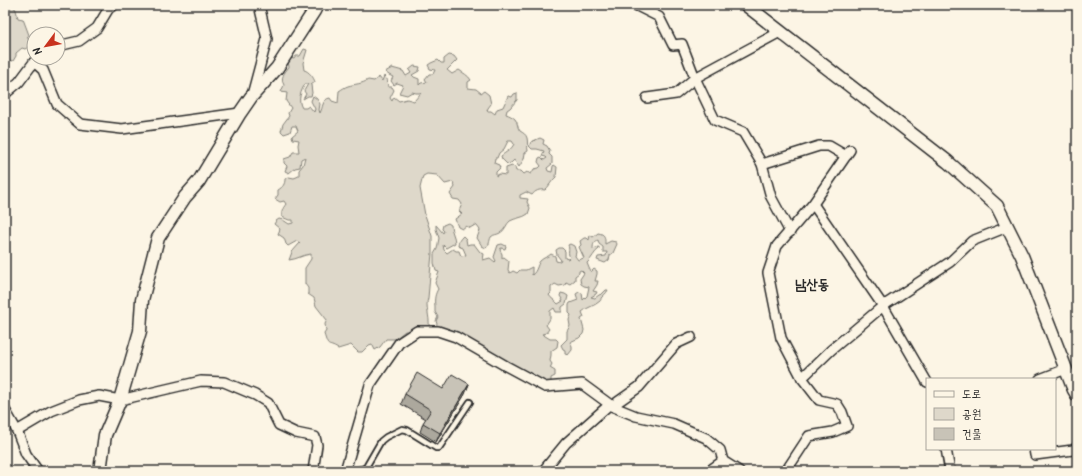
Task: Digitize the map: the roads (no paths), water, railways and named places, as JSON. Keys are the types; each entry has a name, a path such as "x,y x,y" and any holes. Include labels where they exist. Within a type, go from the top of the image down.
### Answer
{"street":[{"path":"66,44 79,41 97,28 109,8 114,5"},
{"path":"251,97 267,39 259,5"},
{"path":"100,471 105,435 120,400 140,331 142,300 158,238 185,197 199,181 231,126 251,97 276,68 317,5"},
{"path":"635,5 659,18 673,45 682,44 695,78 715,120 743,132 762,164 771,197 790,232"},
{"path":"746,5 948,162 997,206 1022,256 1077,395"},
{"path":"647,98 676,94 695,78 780,32"},
{"path":"5,94 19,82 31,66"},
{"path":"40,66 57,104 80,124 122,129 240,113"},
{"path":"762,164 819,146 829,146 848,153 813,204 777,246 768,273 782,338 802,378 819,400 837,404 842,412 847,426 833,432 809,436 786,471"},
{"path":"813,204 883,306 926,380"},
{"path":"802,378 831,350 883,306 950,262 972,241 1007,227"},
{"path":"345,471 370,385 399,343 417,331 438,331 456,337 506,366 546,386 582,384 612,406 636,416 674,424 706,438 720,450 723,461 739,471"},
{"path":"543,471 566,443 609,405 612,406 639,388 676,344 691,337"},
{"path":"1043,378 1066,369"},
{"path":"17,431 51,410 78,400 99,396 120,400 201,381 224,382 255,395 268,403 279,425 296,433 315,437 317,445 313,471"},
{"path":"5,410 17,431 26,454 38,471"},
{"path":"1034,450 1035,455 1073,450 1077,447"},
{"path":"946,450 950,471"},
{"path":"709,471 723,461"}],"lane":[{"path":"354,471 366,467 381,441 402,429 407,430 436,448 439,448 470,402"}],"district":[{"name":"남산동","path":"812,285"}]}
